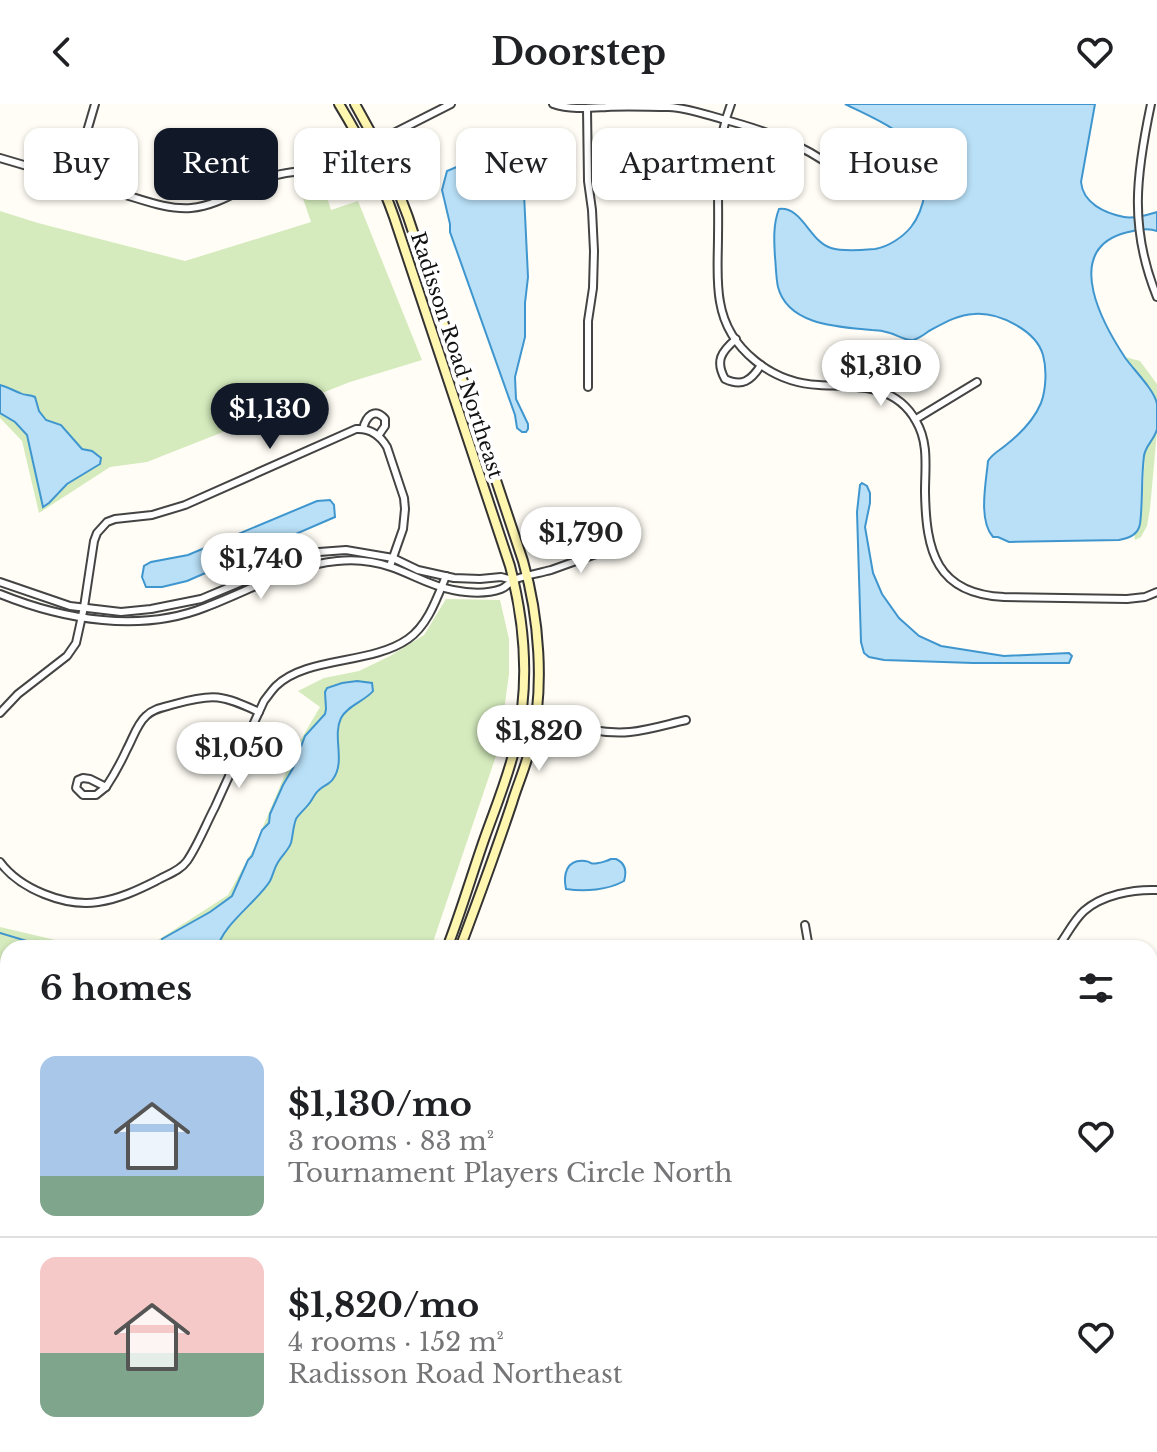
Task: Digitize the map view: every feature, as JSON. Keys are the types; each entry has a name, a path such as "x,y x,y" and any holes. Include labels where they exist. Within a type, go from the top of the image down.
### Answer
{"main road":[{"path":"340,104 345,105 360,128"},
{"name":"Radisson Road Northeast","path":"340,104 354,128"},
{"name":"Radisson Road Northeast","path":"355,104 368,128"},
{"name":"Radisson Road Northeast","path":"388,200 513,580 520,612 524,657 525,676 516,745 450,940"},
{"name":"Radisson Road Northeast","path":"401,200 527,576 539,656 536,717 531,744 463,940"}],"street":[{"path":"88,128 95,104"},
{"path":"404,128 451,104"},
{"path":"553,104 587,109 686,109 768,132 795,143 820,158"},
{"path":"731,104 720,141 718,280 723,314 750,357 793,382 879,390 898,401 916,419 925,441 927,537 946,575 975,594 1127,599 1157,592"},
{"path":"1151,104 1140,163 1137,205 1139,240 1157,297"},
{"path":"587,109 588,181 594,251 588,321 588,387"},
{"path":"0,158 24,165"},
{"path":"138,198 191,208 218,201 278,175 294,172"},
{"path":"736,339 721,355 719,369 725,379 741,383 754,376 761,365"},
{"path":"916,419 977,382"},
{"path":"363,429 369,415 381,415 385,426 378,436"},
{"path":"0,713 18,694 67,656 76,643 97,533 107,522 152,515 185,505 348,432 363,429 378,436 387,447 404,498 403,529 390,566"},
{"path":"0,594 62,615 140,621 203,609 312,564 366,561 390,566 441,588 481,592 504,588 513,580 626,544"},
{"path":"0,582 59,603 121,612 173,606 201,599 319,552 346,550 393,558 418,570 446,576 513,580"},
{"path":"0,862 5,870 42,894 77,903 117,898 183,866 210,817 264,701 276,686 314,668 357,659 409,639 421,626 446,576"},
{"path":"106,787 83,778 76,783 77,792 83,795 96,795 106,787 139,724 156,709 211,696 233,700 259,712"},
{"path":"536,717 596,731 617,732 686,720"},
{"path":"1063,940 1082,912 1100,901 1140,889 1157,890"},
{"path":"805,925 808,940"}],"green space":[{"path":"303,200 328,200 331,210 358,201 422,360 350,382 147,462 110,467 39,513 22,441 0,418 0,211 185,261 311,222"},
{"path":"1125,357 1140,361 1157,384 1157,402"},
{"path":"1157,431 1147,526 1141,537 1135,540 1134,534 1139,530 1142,512 1145,451"},
{"path":"446,599 500,600 509,639 509,674 499,747 434,940 158,940 228,895 254,848 297,746 320,707 298,691 324,678 359,671 424,635"},
{"path":"0,927 55,940 0,940"}],"water":[{"path":"845,104 1095,104 1081,182 1086,196 1102,210 1124,217 1157,212 1157,231 1144,229 1121,234 1104,244 1094,257 1091,274 1099,310 1108,328 1126,359 1153,393 1157,404 1157,429 1144,456 1140,524 1132,535 1119,540 1009,542 993,537 988,530 984,501 988,461 1031,421 1044,392 1043,355 1033,338 1015,324 994,316 974,314 951,320 910,340 883,331 817,322 793,310 784,300 777,284 775,251 779,209 794,213 817,239 831,248 859,250 880,248 900,238 916,220 923,200 967,200 967,128 891,128"},
{"path":"456,167 456,200 524,200 528,277 525,337 515,377 516,399 528,424 526,432 517,428 450,232 442,190 447,171"},
{"path":"0,385 35,397 39,411 46,420 61,425 82,449 92,451 101,458 100,464 67,484 43,507 27,435 15,422 0,413"},
{"path":"862,483 870,493 865,527 873,573 882,594 899,618 919,636 941,646 1004,656 1069,653 1072,656 1069,663 884,660 864,653 861,642 857,512"},
{"path":"330,500 334,505 335,517 187,581 146,587 142,577 144,566 151,562 188,555 317,501"},
{"path":"342,683 372,683 373,691 341,718 337,772 296,819 291,843 270,881 221,940 162,940 232,896 262,830 269,823 270,814 305,736 325,714 327,688"},
{"path":"611,859 623,865 624,881 596,890 566,889 565,878 570,865 579,861 595,864"}],"waterway":[{"path":"0,933 23,940"}]}
